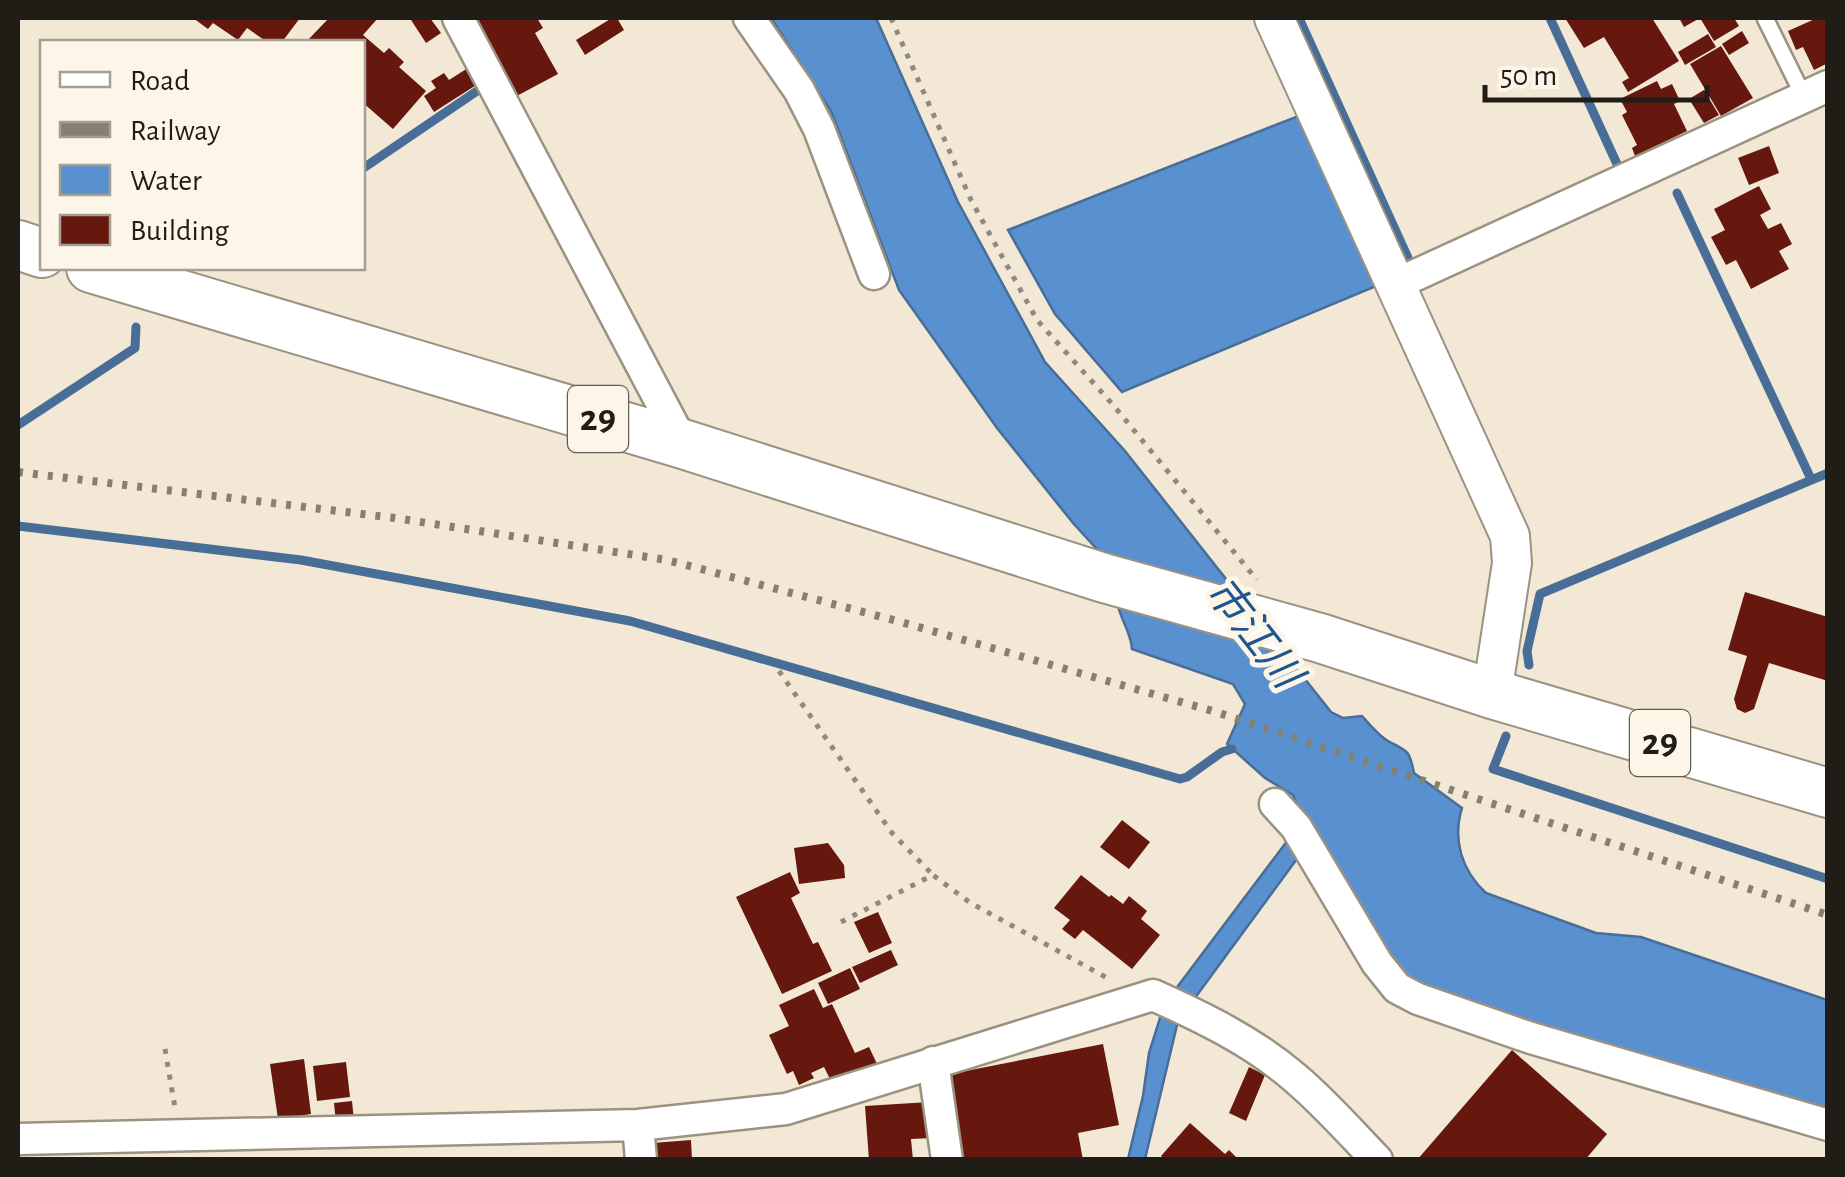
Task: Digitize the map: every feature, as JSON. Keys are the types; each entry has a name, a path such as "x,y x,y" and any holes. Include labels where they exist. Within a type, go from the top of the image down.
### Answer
{"main road":[{"name":"29","path":"98,270 683,444 1104,578 1320,638 1492,694 1828,793"}],"street":[{"path":"458,18 683,444"},
{"path":"750,18 799,90 819,129 874,274"},
{"path":"1274,18 1510,536 1512,562 1492,694"},
{"path":"1394,285 1816,91"},
{"path":"1286,816 1377,963 1397,988 1418,999 1549,1043 1828,1125"},
{"path":"18,1139 638,1125 786,1109 934,1062 1167,1003 1257,1049 1294,1077 1377,1160"},
{"path":"934,1062 946,1160"},
{"path":"638,1125 641,1160"}],"lane":[{"path":"1765,18 1816,91"}],"path":[{"path":"890,18 971,200 1038,320 1259,583"},
{"path":"779,671 892,833 933,875 969,902 1167,1003"},
{"path":"841,922 933,875"},
{"path":"165,1049 178,1136"}],"water":[{"name":"市江川","path":"771,18 876,18 958,202 1045,362 1125,451 1331,712 1343,718 1362,716 1381,736 1407,752 1414,773 1462,808 1458,832 1461,854 1486,893 1596,933 1641,937 1827,1000 1827,1110 1408,986 1302,852 1178,1021 1145,1159 1128,1159 1160,1018 1178,986 1303,820 1293,795 1265,778 1227,744 1245,704 1233,684 1132,649 1118,606 1135,591 1073,523 997,428 899,290 831,111"},
{"path":"1301,115 1376,286 1122,392 1055,314 1008,230"}],"building":[{"path":"193,18 300,18 284,40 264,40 247,28 238,40 213,23 208,29"},
{"path":"329,18 378,18 363,35 384,53 389,48 404,62 399,67 426,91 393,129 365,105 365,40 308,40"},
{"path":"430,18 441,33 426,43 411,20"},
{"path":"469,18 537,18 543,28 535,33 558,74 513,98"},
{"path":"617,18 624,30 585,55 576,40"},
{"path":"1565,18 1652,18 1679,61 1628,92 1622,82 1629,78 1604,37 1584,48"},
{"path":"1679,18 1700,18 1684,27"},
{"path":"1700,18 1734,18 1739,26 1714,41"},
{"path":"1817,18 1828,18 1828,63 1814,70 1803,47 1796,50 1788,31"},
{"path":"1742,31 1749,43 1729,55 1722,44"},
{"path":"1708,34 1716,47 1685,65 1678,52"},
{"path":"1721,46 1753,98 1721,116 1690,64"},
{"path":"471,66 481,82 434,112 424,96 436,88 431,81 444,73 449,80"},
{"path":"1657,81 1661,89 1672,84 1680,101 1674,104 1687,131 1635,156 1632,148 1637,145 1622,115 1627,112 1620,99"},
{"path":"1704,90 1719,115 1704,123 1689,99"},
{"path":"1769,146 1779,173 1749,185 1738,158"},
{"path":"1759,186 1771,209 1760,215 1768,229 1781,223 1792,244 1779,251 1789,269 1751,289 1736,260 1726,265 1711,237 1725,230 1714,209"},
{"path":"1745,592 1828,617 1828,681 1769,663 1754,709 1745,713 1737,709 1734,699 1747,656 1728,650"},
{"path":"1122,820 1150,842 1129,869 1100,847"},
{"path":"828,843 844,865 845,878 799,884 794,848"},
{"path":"790,872 800,893 791,898 813,944 818,942 832,971 782,994 736,897"},
{"path":"1081,875 1109,897 1123,904 1129,896 1147,911 1141,919 1160,935 1132,969 1083,930 1075,939 1062,929 1070,920 1054,908"},
{"path":"878,912 892,943 869,953 854,922"},
{"path":"891,950 898,965 860,983 852,967"},
{"path":"850,968 860,989 828,1004 818,983"},
{"path":"814,989 823,1008 832,1004 855,1053 869,1047 879,1068 833,1085 824,1067 811,1073 814,1078 799,1085 793,1071 787,1074 769,1035 789,1026 779,1005"},
{"path":"1103,1044 1119,1125 1078,1133 1083,1160 962,1160 945,1075"},
{"path":"1512,1050 1607,1134 1585,1160 1417,1160"},
{"path":"304,1059 311,1114 278,1119 270,1064"},
{"path":"346,1062 350,1097 317,1101 313,1066"},
{"path":"1249,1067 1265,1075 1246,1121 1229,1113"},
{"path":"352,1101 354,1121 336,1123 334,1103"},
{"path":"929,1102 932,1138 911,1139 913,1160 869,1160 865,1106"},
{"path":"1190,1123 1225,1154 1229,1150 1239,1160 1165,1160 1161,1156"},
{"path":"691,1140 692,1160 654,1160 653,1143"}],"waterway":[{"path":"1299,18 1409,260"},
{"path":"1550,18 1617,164"},
{"path":"365,167 480,89"},
{"path":"1677,193 1811,479"},
{"path":"18,425 135,348 136,327"},
{"path":"1529,665 1527,651 1540,594 1828,473"},
{"path":"18,526 301,560 630,621 1180,779 1232,749"},
{"path":"1506,736 1493,769 1828,879"}],"railway":[{"path":"18,472 395,518 667,560 1216,712 1828,915"}]}
